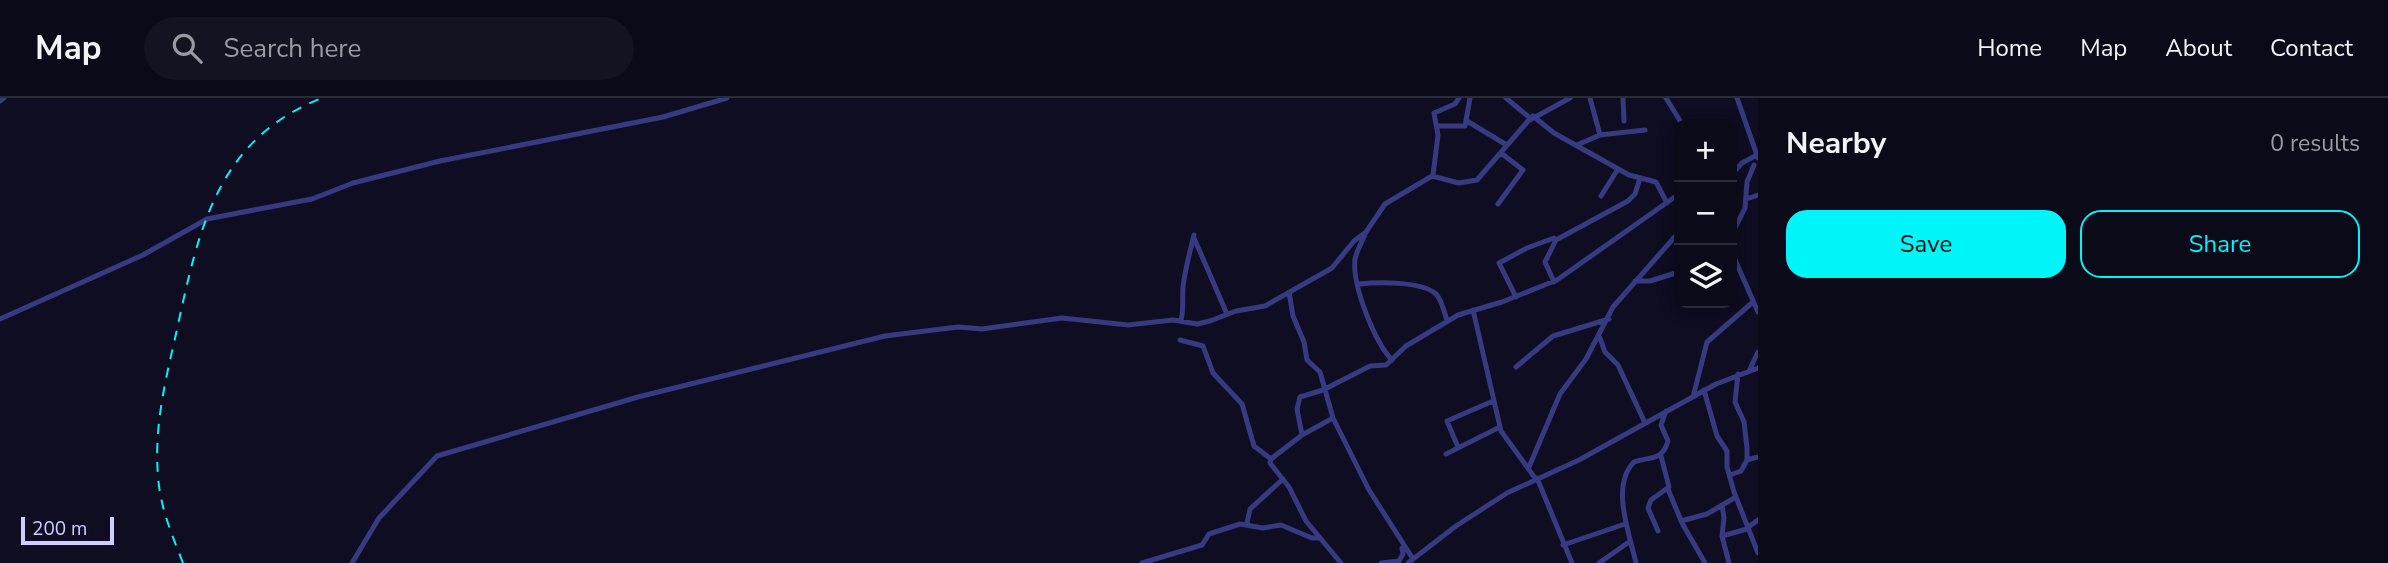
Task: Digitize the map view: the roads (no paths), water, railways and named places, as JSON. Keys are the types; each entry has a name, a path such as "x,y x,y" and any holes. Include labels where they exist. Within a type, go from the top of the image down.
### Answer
{"street":[{"path":"0,319 143,256 207,219 312,199 353,183 444,160 663,117 727,98"},
{"path":"1433,175 1437,126 1435,111 1455,104 1460,98"},
{"path":"1437,126 1462,127 1467,121 1469,98"},
{"path":"1506,98 1554,133 1618,169 1656,182 1667,203"},
{"path":"1433,175 1454,183 1473,181 1482,176 1505,144 1532,117 1570,98"},
{"path":"1590,98 1600,135"},
{"path":"1623,98 1624,121"},
{"path":"1666,98 1679,119"},
{"path":"1737,98 1757,156 1749,158 1737,169"},
{"path":"1467,121 1505,144"},
{"path":"1577,145 1600,135 1645,130"},
{"path":"1498,204 1523,170 1501,153"},
{"path":"1737,222 1746,199 1747,183 1756,166 1749,158"},
{"path":"1601,196 1618,169"},
{"path":"1392,360 1370,326 1359,284 1356,256 1366,232 1389,201 1433,175"},
{"path":"1554,282 1545,261 1555,241 1628,201 1634,195 1640,178"},
{"path":"1746,199 1758,195"},
{"path":"1302,435 1297,416 1298,399 1323,390 1366,367 1384,366 1406,346 1447,320 1554,282 1674,200"},
{"path":"352,563 379,518 434,458 717,376 885,336 958,327 982,329 1068,317 1082,322 1128,326 1181,321 1203,323 1227,314 1265,306 1335,266 1354,240 1366,232"},
{"path":"1181,321 1185,304 1183,286 1187,256 1194,237 1227,314"},
{"path":"1516,297 1499,264 1525,248 1554,238"},
{"path":"1529,467 1560,394 1580,369 1616,302 1674,238"},
{"path":"1737,270 1758,312"},
{"path":"1635,282 1650,281 1674,274"},
{"path":"1359,284 1393,283 1430,291 1439,298 1447,320"},
{"path":"1289,292 1293,316 1304,342 1307,360 1320,372 1333,418 1364,474 1369,490 1411,561 1475,512 1536,478 1578,460 1704,390 1758,368"},
{"path":"1693,397 1707,342 1755,303"},
{"path":"1475,318 1488,306"},
{"path":"1473,310 1500,427 1508,443 1536,478 1572,563"},
{"path":"1516,367 1553,336 1609,319"},
{"path":"1601,334 1601,346 1618,365 1646,423"},
{"path":"1180,340 1203,346 1213,373 1242,404 1254,446 1271,459"},
{"path":"1749,370 1758,352"},
{"path":"1730,475 1741,471 1746,460 1744,422 1735,402 1738,374"},
{"path":"1704,390 1717,436 1727,452 1736,497 1758,553"},
{"path":"1458,447 1447,422 1493,401"},
{"path":"1666,411 1661,425 1668,441 1661,456 1668,489 1681,521 1705,563"},
{"path":"1271,459 1302,435 1333,418"},
{"path":"1446,454 1500,427"},
{"path":"1636,563 1625,524 1623,499 1627,471 1637,461 1661,456"},
{"path":"1746,460 1758,457"},
{"path":"1271,459 1270,463 1283,479 1306,521 1341,563"},
{"path":"1247,523 1250,509 1283,479"},
{"path":"1658,531 1648,504 1668,489"},
{"path":"1681,521 1706,514 1736,497"},
{"path":"1721,505 1724,518 1722,537 1729,563"},
{"path":"1722,537 1747,528 1758,520"},
{"path":"1142,563 1202,545 1213,532 1247,523 1263,528 1284,526 1312,538 1320,538"},
{"path":"1563,545 1625,524"},
{"path":"1381,563 1396,563 1401,559 1404,552 1401,541"},
{"path":"1599,563 1629,542"}],"railway":[{"path":"183,563 161,499 157,458 164,387 193,260 217,194 235,164 257,138 286,116 322,98"}]}
